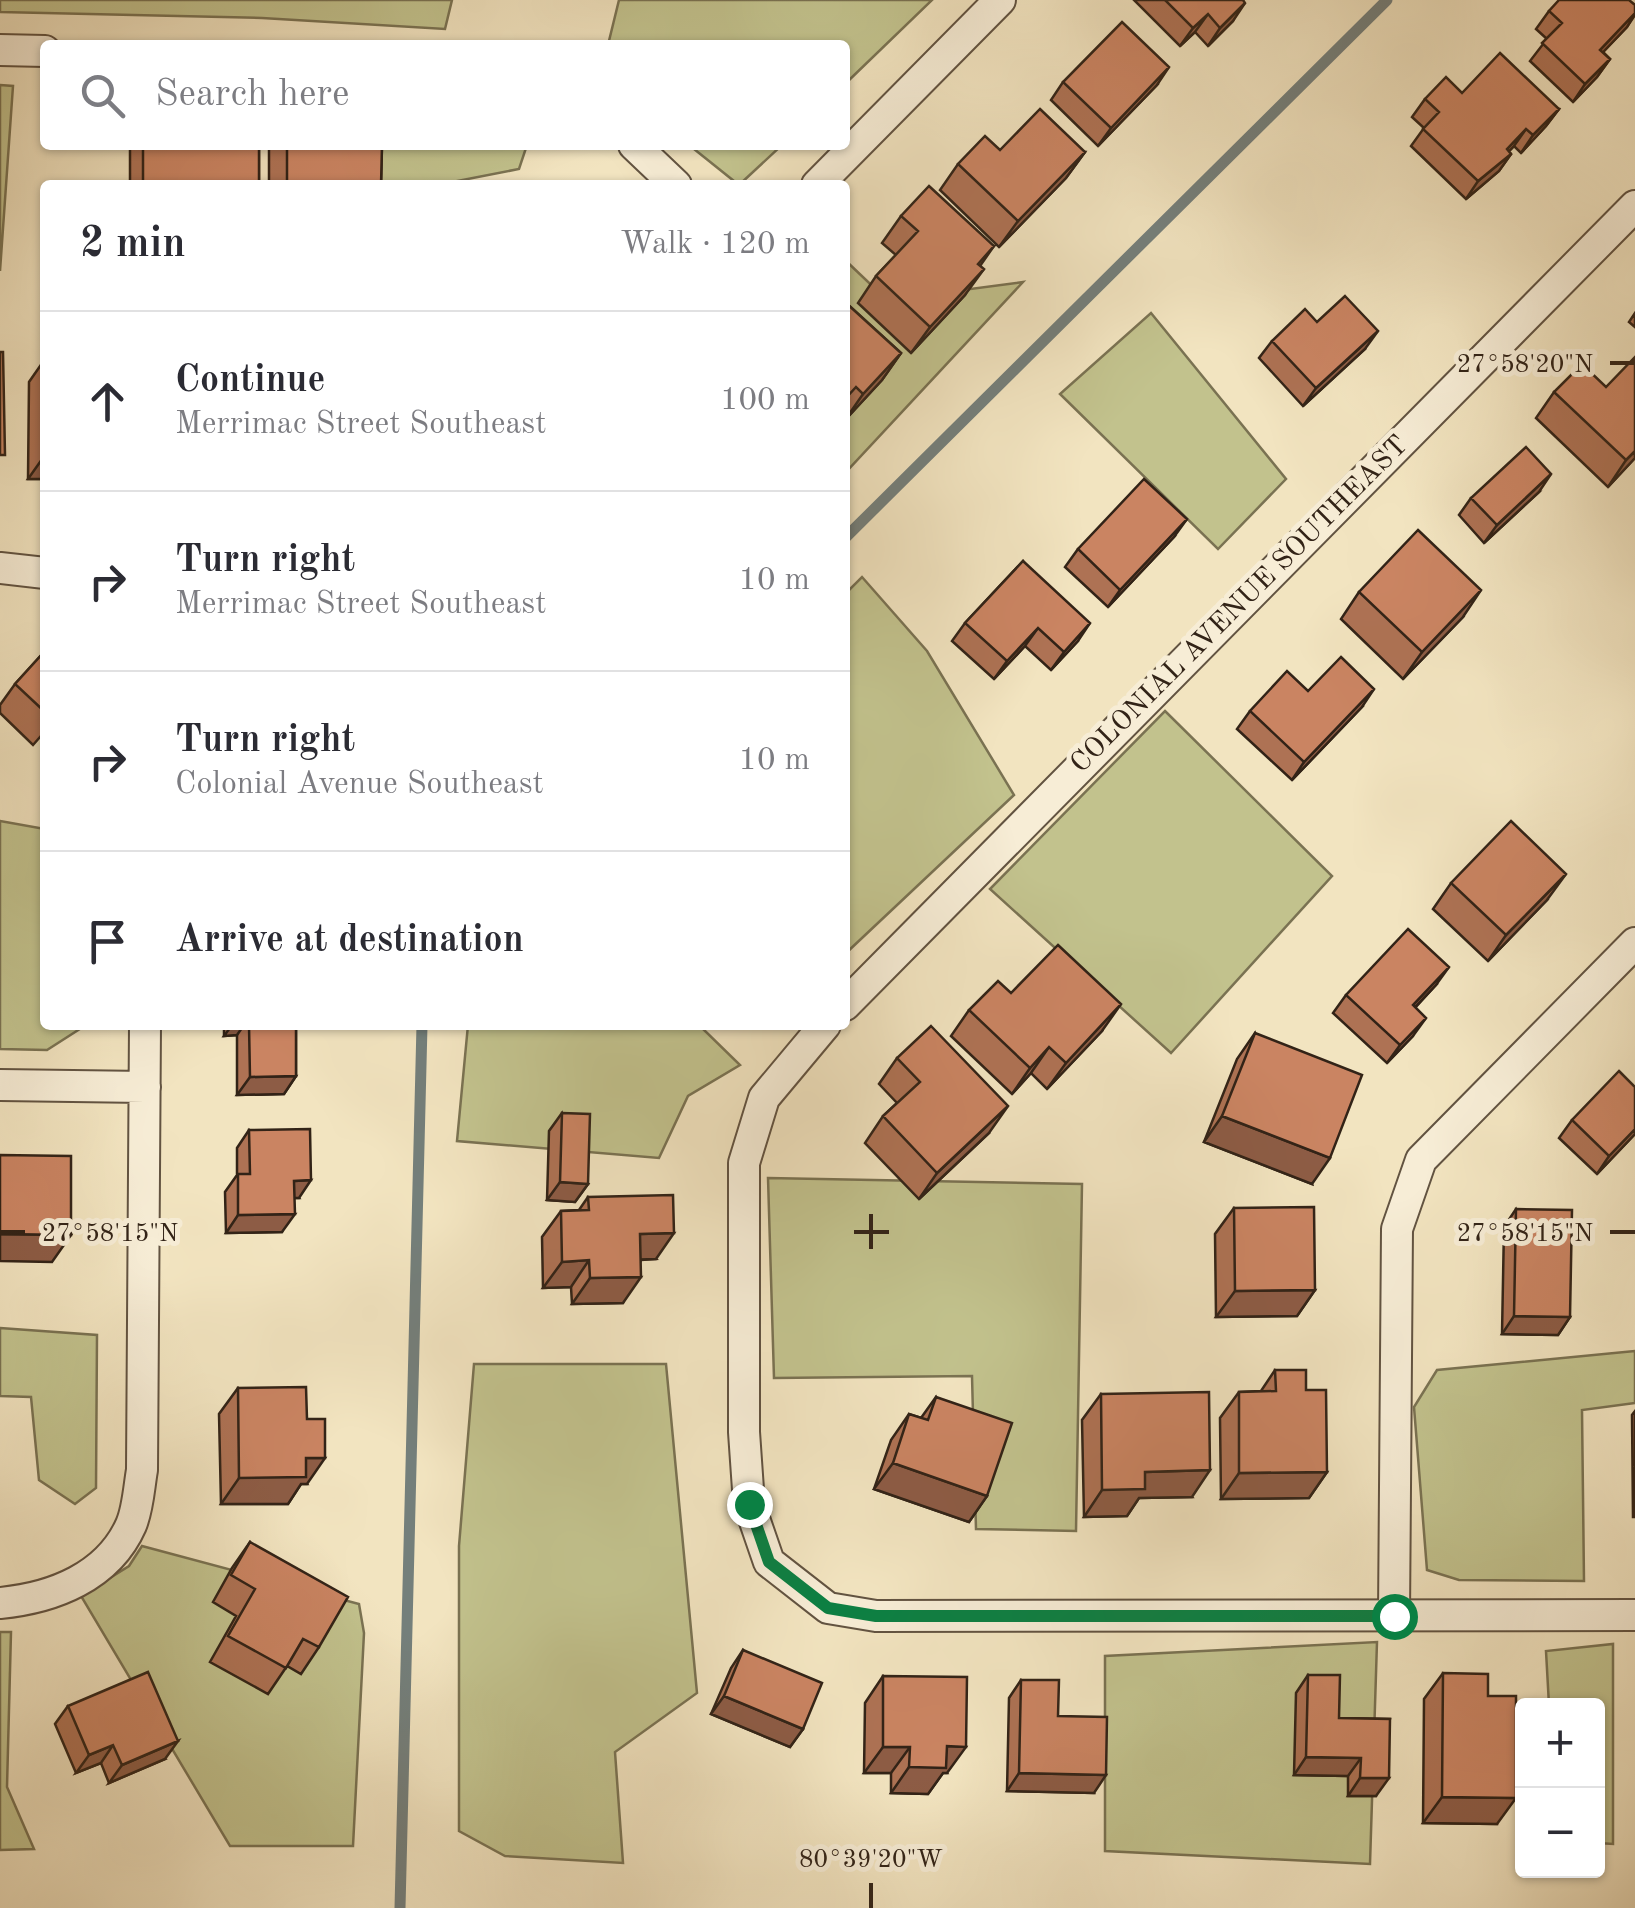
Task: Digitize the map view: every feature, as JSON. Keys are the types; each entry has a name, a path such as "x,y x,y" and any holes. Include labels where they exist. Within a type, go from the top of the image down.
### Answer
{"street":[{"path":"823,180 1000,0"},
{"path":"0,50 40,51"},
{"path":"639,150 671,180"},
{"name":"COLONIAL AVENUE SOUTHEAST","path":"850,1000 1635,206"},
{"path":"0,568 40,573"},
{"path":"1394,1616 1397,1229 1421,1160 1635,944"},
{"path":"0,1603 67,1589 105,1564 132,1524 142,1470 146,1030"},
{"path":"821,1030 764,1098 744,1163 744,1432 749,1504 769,1562 828,1608 876,1616 1635,1615"},
{"path":"0,1085 145,1087"}],"green space":[{"path":"0,0 452,0 445,29 262,18 0,12"},
{"path":"619,0 932,0 850,79 850,40 609,40"},
{"path":"0,85 13,86 0,271"},
{"path":"282,150 525,150 519,169 463,180 280,180"},
{"path":"695,150 777,150 744,180 733,180"},
{"path":"850,265 887,300 1023,282 850,468"},
{"path":"1151,313 1286,479 1218,549 1060,394"},
{"path":"862,577 927,651 1014,795 850,949 850,589"},
{"path":"1165,711 1332,876 1171,1053 990,889"},
{"path":"0,821 40,828 40,1030 78,1030 47,1050 0,1049"},
{"path":"468,1030 704,1030 740,1065 688,1096 659,1158 457,1141"},
{"path":"768,1178 1082,1184 1076,1531 976,1529 972,1376 774,1378"},
{"path":"0,1328 97,1335 96,1488 75,1504 39,1480 31,1397 0,1396"},
{"path":"1635,1351 1635,1403 1582,1410 1584,1581 1459,1580 1427,1570 1414,1407 1437,1370"},
{"path":"474,1364 666,1364 697,1693 615,1752 623,1863 505,1856 459,1831 459,1546"},
{"path":"142,1546 359,1604 364,1633 353,1846 230,1846 81,1596 129,1566"},
{"path":"0,1632 11,1632 7,1787 34,1849 0,1850"},
{"path":"1377,1642 1370,1864 1105,1851 1105,1656"},
{"path":"1613,1644 1613,1844 1605,1843 1605,1698 1549,1698 1546,1651"}],"building":[{"path":"1165,0 1245,3 1220,28 1208,14 1193,28"},
{"path":"1559,0 1629,0 1635,5 1635,13 1600,50 1610,59 1585,84 1542,43 1562,23 1549,11"},
{"path":"1122,22 1169,67 1111,128 1063,82"},
{"path":"1500,53 1559,109 1533,135 1526,129 1507,149 1511,154 1478,181 1423,129 1439,112 1425,99 1446,77 1462,93"},
{"path":"1040,109 1085,152 1018,221 958,164 985,136 1000,150"},
{"path":"143,150 259,150 259,180 143,180"},
{"path":"287,150 382,150 381,180 287,180"},
{"path":"929,186 994,246 978,264 984,269 930,327 876,276 918,231 901,216"},
{"path":"1345,296 1378,331 1316,388 1272,341 1305,309 1317,322"},
{"path":"850,307 901,353 863,394 856,387 850,394"},
{"path":"3,352 5,455 0,455"},
{"path":"1635,357 1635,451 1626,460 1554,392 1582,364 1606,387"},
{"path":"1526,447 1551,474 1497,525 1471,498"},
{"path":"1144,479 1187,519 1120,590 1078,549"},
{"path":"1418,530 1481,590 1422,652 1359,592"},
{"path":"1023,561 1090,623 1064,652 1038,628 1007,661 965,623"},
{"path":"40,656 40,707 15,684"},
{"path":"1341,657 1374,689 1304,762 1250,711 1287,671 1308,691"},
{"path":"1511,821 1566,874 1506,935 1451,883"},
{"path":"1408,929 1449,967 1413,1005 1426,1018 1400,1045 1346,995"},
{"path":"1058,945 1121,1004 1066,1063 1049,1047 1030,1068 969,1010 998,981 1011,993"},
{"path":"931,1026 1008,1106 937,1173 883,1116 920,1082 897,1058"},
{"path":"249,1030 296,1030 296,1076 250,1077"},
{"path":"1255,1033 1362,1075 1330,1158 1222,1116"},
{"path":"1619,1071 1635,1087 1635,1129 1609,1156 1572,1120"},
{"path":"562,1113 590,1114 588,1184 560,1182"},
{"path":"310,1129 311,1180 294,1181 295,1214 238,1215 238,1174 250,1174 249,1130"},
{"path":"0,1155 71,1156 71,1235 0,1234"},
{"path":"673,1195 674,1233 640,1234 641,1277 590,1278 589,1260 562,1262 561,1211 589,1210 588,1197"},
{"path":"1314,1207 1315,1290 1235,1291 1234,1208"},
{"path":"1516,1209 1572,1210 1570,1317 1514,1316"},
{"path":"1275,1370 1306,1370 1306,1390 1326,1390 1327,1472 1239,1473 1239,1392 1276,1391"},
{"path":"306,1387 307,1419 325,1419 325,1458 306,1458 306,1477 239,1478 238,1388"},
{"path":"1209,1392 1210,1470 1145,1472 1145,1489 1102,1490 1101,1394"},
{"path":"936,1397 1012,1423 987,1496 893,1463 909,1414 928,1420"},
{"path":"250,1542 348,1597 319,1647 303,1639 286,1668 228,1636 255,1589 231,1575"},
{"path":"743,1650 822,1683 803,1729 724,1696"},
{"path":"148,1672 178,1741 122,1765 113,1745 89,1755 68,1706"},
{"path":"1443,1673 1488,1674 1488,1696 1516,1696 1515,1798 1442,1797"},
{"path":"1308,1675 1340,1675 1339,1718 1390,1719 1389,1778 1360,1778 1361,1758 1306,1757"},
{"path":"883,1676 967,1677 966,1747 947,1746 946,1768 909,1767 910,1747 883,1747"},
{"path":"1021,1680 1059,1680 1058,1716 1107,1717 1106,1775 1019,1773"}],"waterway":[{"path":"850,533 1387,0"},
{"path":"400,1908 422,1030"}],"route":[{"path":"749,1504 769,1562 828,1608 876,1616 1394,1616"}]}
